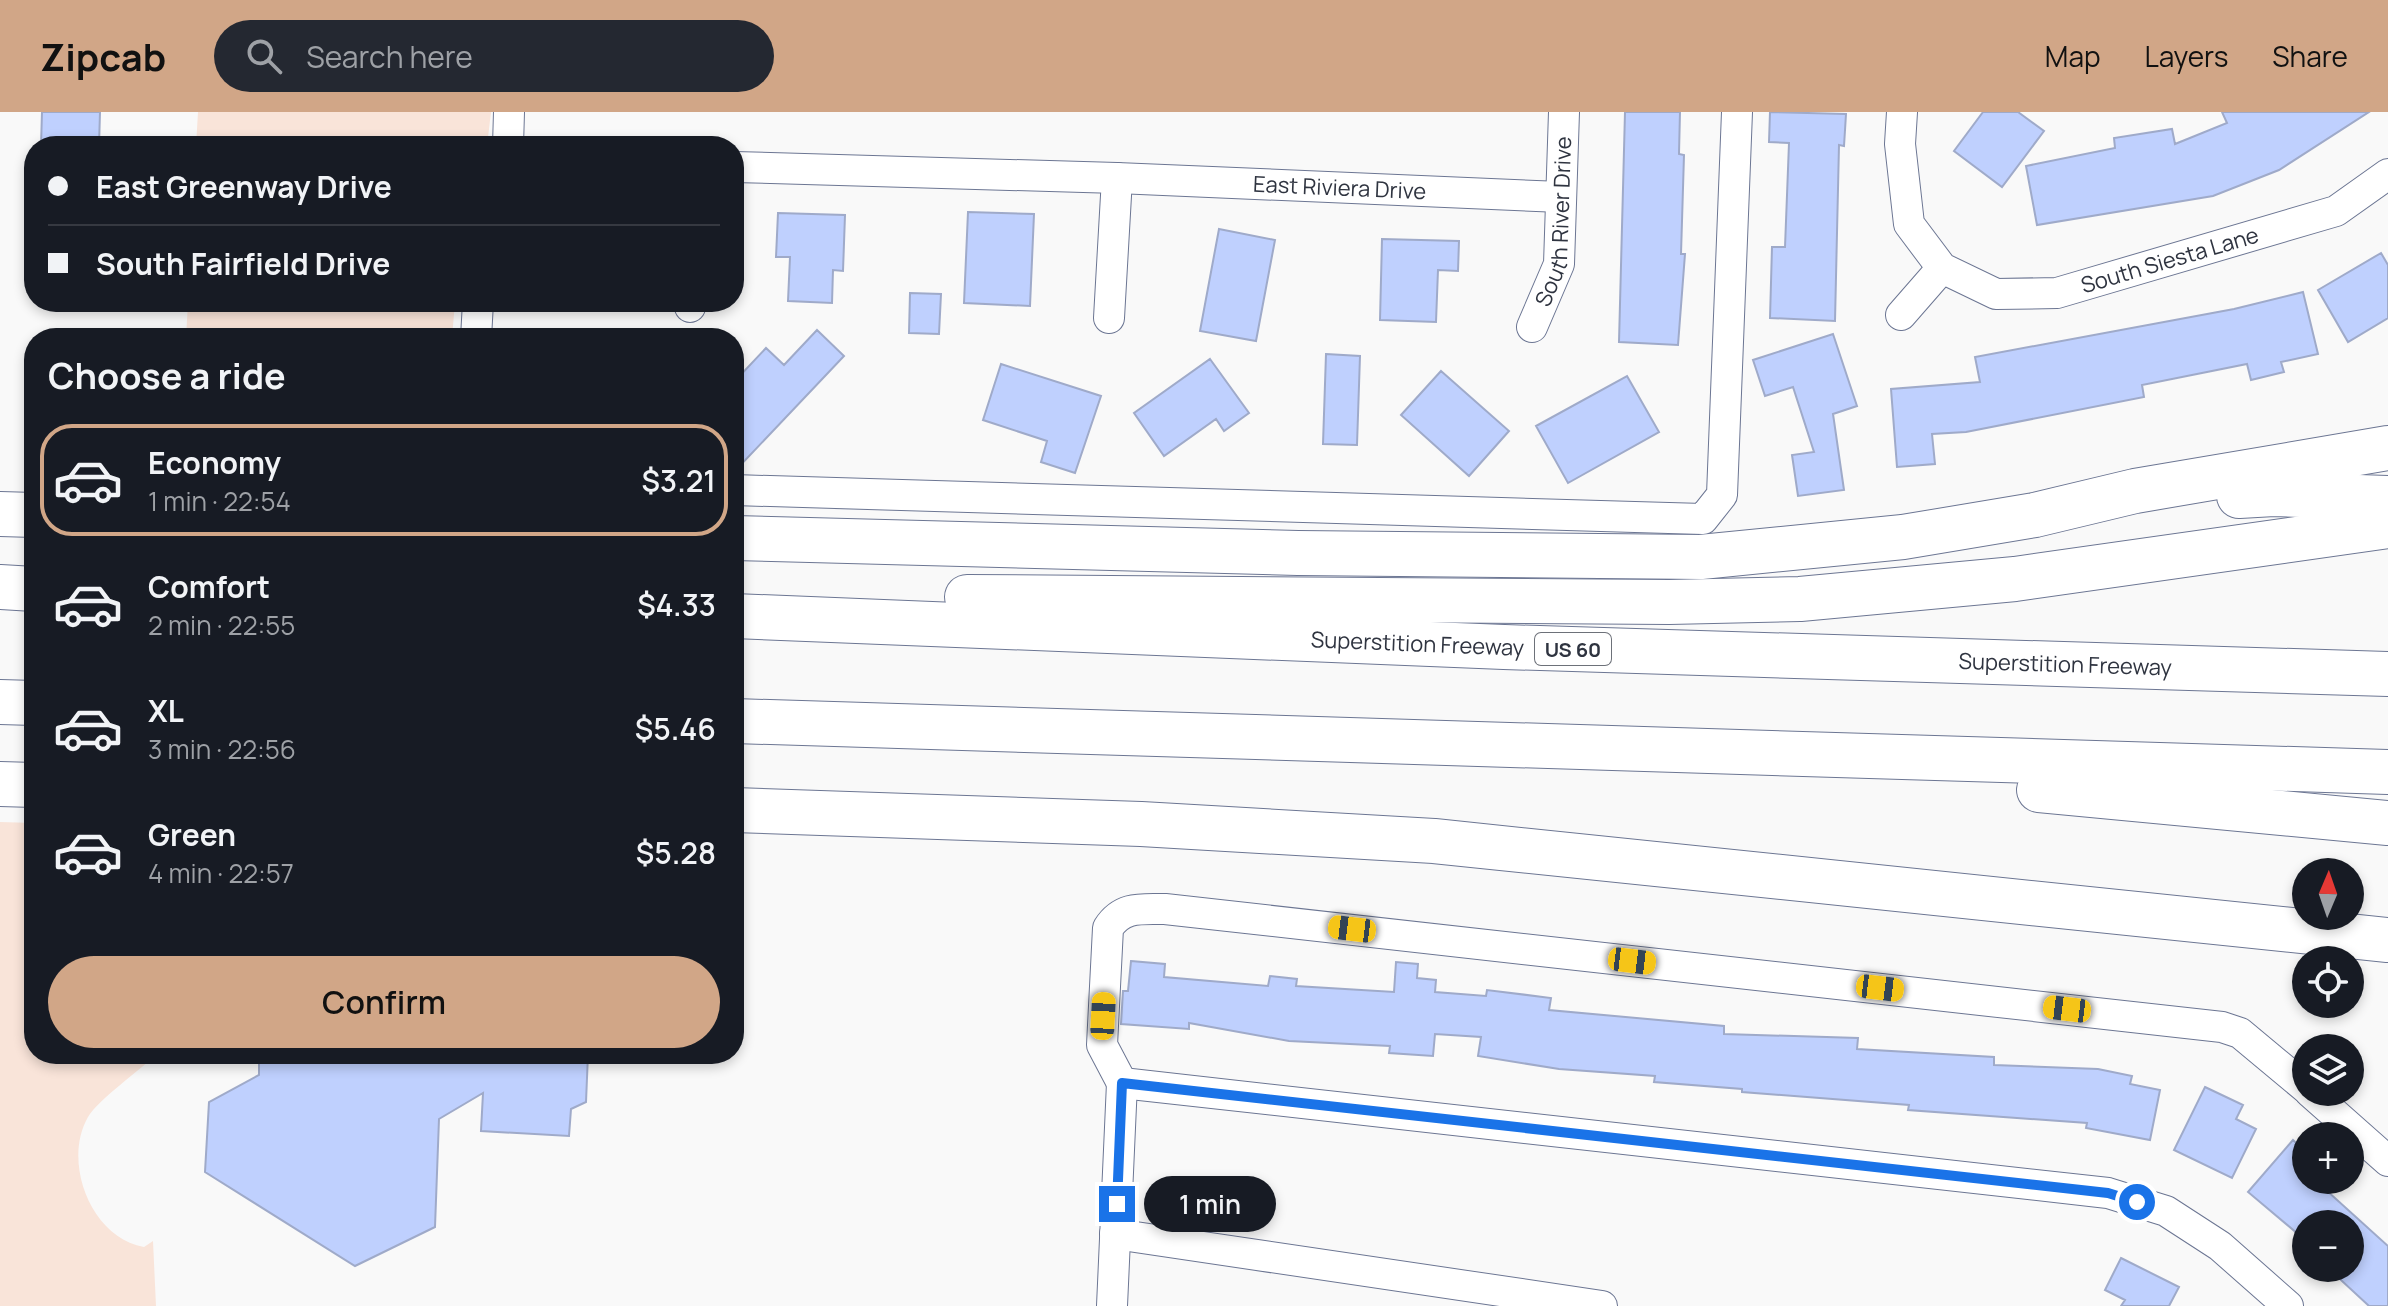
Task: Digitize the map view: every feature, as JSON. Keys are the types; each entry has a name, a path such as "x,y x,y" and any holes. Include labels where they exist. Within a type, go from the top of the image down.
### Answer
{"highway":[{"path":"2035,515 2135,491 2388,448"},
{"path":"744,538 1284,553 1701,557 1844,545 2035,515 2274,494 2388,498"},
{"path":"0,514 24,515"},
{"path":"746,616 969,596 1669,602 1800,599 1974,583 2388,526"},
{"path":"0,587 24,588"},
{"name":"Superstition Freeway","path":"746,616 1520,648 2388,674"},
{"path":"0,702 24,703"},
{"path":"744,721 2388,772"},
{"path":"1259,735 1738,779 2062,790 2388,823"},
{"path":"0,784 24,785"},
{"path":"744,810 1141,824 1434,841 2388,940"}],"street":[{"path":"508,136 509,112"},
{"name":"South River Drive","path":"1532,327 1559,264 1564,112"},
{"path":"744,490 1703,519 1722,495 1737,112"},
{"path":"1901,315 1942,268 1909,224 1900,144 1902,112"},
{"name":"East Riviera Drive","path":"744,167 1117,178 1561,197"},
{"name":"South Siesta Lane","path":"1942,268 1996,294 2057,293 2336,211 2388,174"},
{"path":"1109,318 1117,178"},
{"path":"1112,1306 1122,1083 1102,1045 1108,928 1116,915 1131,909 1165,909 2222,1027 2240,1033 2292,1077"},
{"path":"1122,1083 2108,1193 2166,1211 2220,1246 2288,1306"},
{"path":"2326,1106 2388,1161"},
{"path":"1115,1234 1602,1306"}],"shaded area":[{"path":"198,112 491,112 488,136 197,136"},
{"path":"187,312 454,312 453,328 187,328"},
{"path":"0,822 24,823 24,1064 145,1064 93,1110 81,1135 78,1155 86,1196 109,1229 125,1241 144,1247 153,1241 156,1306 0,1306"}],"building":[{"path":"42,112 100,112 99,136 41,136"},
{"path":"1625,112 1680,112 1679,154 1684,155 1681,254 1685,254 1678,345 1619,342"},
{"path":"1770,112 1846,114 1844,146 1839,145 1835,321 1770,318 1772,247 1785,247 1789,143 1769,142"},
{"path":"1983,112 2018,112 2044,131 2002,187 1954,151"},
{"path":"2222,112 2369,112 2279,170 2213,196 2037,225 2026,166 2115,148 2114,138 2172,129 2175,144 2227,123"},
{"path":"968,212 1034,214 1030,306 964,303"},
{"path":"778,213 845,215 843,271 833,270 832,303 788,301 790,257 776,257"},
{"path":"1219,229 1275,240 1256,341 1200,331"},
{"path":"1382,239 1459,241 1458,271 1438,270 1436,322 1380,320"},
{"path":"2381,253 2388,265 2388,318 2348,342 2318,290"},
{"path":"2303,292 2318,354 2281,362 2284,372 2251,380 2247,364 2142,385 2144,397 1966,432 1932,434 1935,464 1897,467 1891,389 1980,382 1975,357 2234,309"},
{"path":"910,293 941,294 939,334 909,333"},
{"path":"817,330 844,356 744,461 744,371 766,348 784,365"},
{"path":"1833,334 1857,406 1833,414 1844,490 1798,496 1792,455 1814,452 1793,387 1765,396 1753,360"},
{"path":"1326,354 1360,356 1357,445 1323,444"},
{"path":"1210,359 1249,413 1224,431 1216,419 1164,456 1134,413"},
{"path":"1001,364 1101,396 1075,473 1041,462 1047,441 983,420"},
{"path":"1441,371 1509,431 1469,476 1401,415"},
{"path":"1627,376 1659,432 1568,483 1536,426"},
{"path":"1131,961 1165,964 1164,977 1268,986 1270,976 1297,979 1296,986 1394,992 1396,962 1418,964 1417,978 1436,980 1435,992 1486,996 1487,990 1551,998 1549,1010 1724,1026 1724,1034 1858,1038 1857,1049 1994,1057 1994,1065 2098,1069 2132,1076 2130,1084 2160,1090 2150,1140 2086,1128 2087,1123 1908,1110 1909,1105 1742,1092 1742,1089 1654,1082 1655,1076 1559,1069 1478,1056 1481,1037 1435,1034 1433,1056 1389,1053 1390,1046 1289,1041 1189,1023 1189,1029 1121,1024 1123,991 1128,991"},
{"path":"259,1064 588,1064 586,1102 571,1109 569,1136 481,1131 483,1093 439,1119 435,1227 355,1266 205,1172 209,1102 259,1075"},
{"path":"2205,1087 2243,1105 2236,1119 2256,1129 2232,1178 2174,1150"},
{"path":"2292,1141 2292,1194 2330,1194 2348,1210 2292,1210 2292,1229 2248,1192"},
{"path":"2364,1224 2388,1246 2388,1306 2369,1306 2343,1282 2364,1282"},
{"path":"2121,1258 2179,1287 2169,1306 2121,1306 2125,1300 2105,1290"}],"route":[{"path":"1117,1204 1122,1083 2108,1193 2137,1202"}]}
